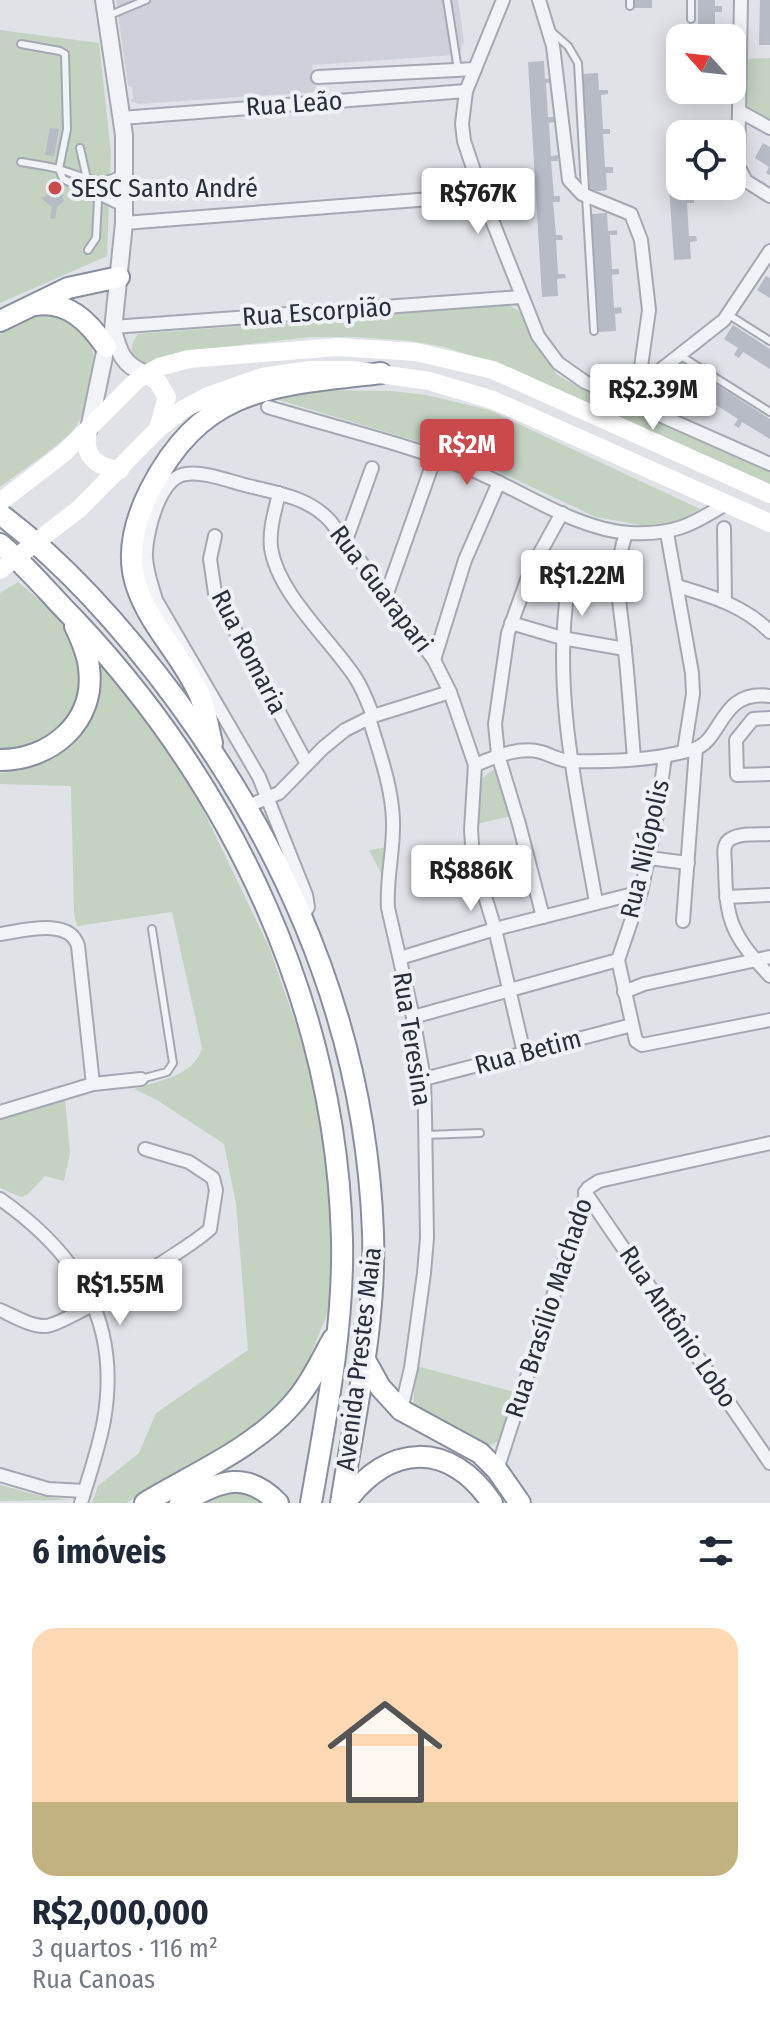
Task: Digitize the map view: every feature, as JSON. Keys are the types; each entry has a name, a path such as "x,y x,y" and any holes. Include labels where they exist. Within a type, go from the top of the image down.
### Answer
{"highway":[{"path":"0,321 76,285 119,277"},
{"path":"31,305 46,303 72,311 111,335"},
{"path":"213,751 201,698 151,618 135,582 132,543 145,500 178,446 205,418 227,404 246,395 284,385 381,373"},
{"name":"Avenida Prestes Maia","path":"0,514 49,555 124,633 213,751 258,802 303,916 333,1004 363,1119 373,1234 371,1296 343,1503"},
{"name":"Avenida Prestes Maia","path":"0,544 43,583 136,689 193,767 226,821 283,943 313,1040 334,1142 342,1239 339,1328 311,1503"},
{"path":"0,760 30,756 54,747 79,716 88,696 89,668 73,618"},
{"path":"145,1503 246,1443 279,1418 302,1392 339,1328"},
{"path":"364,1358 380,1387 401,1410 469,1446 497,1470 520,1503"},
{"path":"343,1503 377,1470 395,1460 415,1456 439,1459 459,1468 477,1483 492,1503"},
{"path":"180,1503 219,1483 233,1481 259,1488 278,1503"}],"main road":[{"path":"0,502 44,470 88,431 126,389 146,374 179,361 361,347 416,352 507,376 770,494"},
{"path":"0,570 79,509 158,429 190,405 248,381 310,370 381,373 429,381 493,400 770,523"},
{"path":"146,374 158,382 167,397 158,429"},
{"path":"88,431 86,442 91,458 100,466 120,470"}],"street":[{"path":"503,0 466,91 462,124 464,141 482,195 538,336 558,363 585,382 770,464"},
{"path":"539,0 557,70 567,173 576,191 631,214 641,240 649,322 638,388"},
{"path":"741,0 737,161 746,181 770,196"},
{"path":"88,431 111,335 124,216 125,169 121,118 106,8"},
{"path":"318,77 475,69"},
{"name":"Rua Leão","path":"121,118 466,91"},
{"path":"739,111 770,128"},
{"path":"124,216 482,195"},
{"path":"623,399 729,315 766,267 770,251"},
{"name":"Rua Escorpião","path":"111,335 521,297"},
{"path":"111,335 122,359 146,374"},
{"path":"268,407 435,457 499,482 562,513 626,533 667,533 681,529 726,504"},
{"path":"386,596 435,457"},
{"path":"345,543 372,468"},
{"name":"Rua Guarapari","path":"258,802 253,766 156,600 147,570 146,549 158,504 169,485 181,475 196,474 279,493 314,506 331,522 434,660 450,692 475,765 471,847 495,929 524,1053"},
{"path":"434,660 465,560 499,482"},
{"name":"Rua Teresina","path":"279,493 271,541 279,574 355,676 371,717 391,795 393,846 388,908 424,1079 427,1238 411,1368 401,1410"},
{"path":"543,917 498,755 495,724 511,623 531,569 562,513"},
{"path":"724,528 725,601"},
{"path":"626,533 617,566 617,593 634,758"},
{"path":"667,533 693,694 688,863 683,921"},
{"name":"Rua Romaria","path":"215,536 210,559 215,593 307,764"},
{"path":"596,902 570,761 562,638 568,588 572,584 617,593"},
{"path":"677,586 725,601 770,632"},
{"path":"511,623 562,638 625,649"},
{"path":"258,802 279,793 345,730 371,717 450,692"},
{"path":"475,765 498,755 533,751 570,761 665,756 705,743 734,705 753,696 770,696"},
{"path":"770,718 753,719 736,740 737,775 770,774"},
{"name":"Rua Nilópolis","path":"632,1025 618,960 649,858 665,756"},
{"path":"770,834 738,836 729,840 725,848 726,897 732,929 770,976"},
{"path":"649,858 688,863"},
{"path":"400,958 495,929 641,892"},
{"path":"726,897 770,895"},
{"path":"0,934 54,928 70,933 77,940 93,1084"},
{"path":"624,992 644,984 770,957"},
{"path":"413,1017 618,960"},
{"path":"632,1025 636,1041 642,1045 770,1020"},
{"name":"Rua Betim","path":"424,1079 632,1025"},
{"path":"0,1112 93,1084 141,1079"},
{"name":"Rua Brasílio Machado","path":"497,1470 585,1192 599,1181 770,1143"},
{"path":"0,1310 43,1326 53,1325 93,1305 207,1232 212,1224 216,1190 213,1178 189,1162 145,1149"},
{"name":"Rua Antônio Lobo","path":"585,1192 770,1463"},
{"path":"0,1199 57,1246 93,1305 102,1326 107,1394 100,1440 82,1497 0,1475"}],"lane":[{"path":"106,8 146,0"},
{"path":"447,0 458,70"},
{"path":"691,0 691,19"},
{"path":"549,30 568,46 578,63 594,331"},
{"path":"21,44 65,54 67,129 59,169 66,181 99,196 124,216"},
{"path":"80,148 87,179"},
{"path":"21,162 99,181 114,178 125,169"},
{"path":"88,250 96,238 99,181"},
{"path":"729,315 770,341"},
{"path":"681,356 770,412"},
{"path":"141,1079 167,1072 173,1063 152,929"},
{"path":"425,1135 480,1133"}],"shaded area":[{"path":"116,0 458,0 464,42 459,54 455,55 312,65 317,92 138,104 130,101 133,98 132,87 128,86"}],"green space":[{"name":"SESC Santo André","path":"0,30 99,43 111,153 107,256 0,303"},
{"path":"770,58 770,123 747,110 746,59"},
{"path":"509,305 520,312 557,375 582,389 770,470 770,484 506,366 444,347 411,341 310,337 180,352 145,364 132,352 138,334"},
{"path":"60,315 82,331 93,353 93,376 83,412 67,436 0,487 0,334 35,316"},
{"path":"307,390 391,391 426,395 489,410 700,509 670,525 646,526 596,517 463,455 269,397"},
{"path":"18,582 47,607 65,628 78,657 80,677 77,696 69,714 56,728 40,740 21,747 0,749 0,593"},
{"path":"91,652 148,721 195,793 269,947 300,1036 328,1138 334,1262 328,1312 306,1366 290,1393 272,1413 246,1432 126,1503 92,1503 98,1486 139,1453 156,1413 248,1350 236,1203 224,1144 157,1100 134,1089 183,1071 198,1058 202,1048 172,912 77,926 74,913 71,786 0,784 0,773 23,770 48,761 69,747 77,737 86,708"},
{"path":"493,770 497,772 511,816 477,824 481,779"},
{"path":"389,847 384,875 382,875 369,850"},
{"path":"65,1099 70,1153 64,1181 45,1176 27,1195 21,1197 0,1188 0,1119"},
{"path":"416,1366 515,1392 499,1441 485,1448 413,1408"},
{"path":"0,1485 41,1496 69,1500 0,1501"},
{"path":"246,1490 269,1503 196,1503 216,1493"}],"building":[{"path":"635,0 652,0 652,8 634,8"},
{"path":"698,0 715,0 715,6 722,6 722,12 715,12 715,24 698,24"},
{"path":"760,0 770,0 770,45 759,45"},
{"path":"544,61 545,79 553,78 553,83 546,83 548,117 555,117 556,122 549,123 551,156 558,155 558,161 551,161 554,196 560,196 560,202 553,202 556,235 562,235 563,240 556,240 558,274 565,274 566,278 557,279 558,296 542,297 528,62"},
{"path":"598,73 599,90 608,90 608,94 601,95 603,129 610,129 610,134 603,134 605,167 613,167 613,173 606,173 607,190 590,192 583,74"},
{"path":"50,128 59,129 54,156 45,155"},
{"path":"763,143 770,147 770,175 766,173 769,167 755,158"},
{"path":"60,190 64,201 57,207 55,219 50,218 52,207 41,198"},
{"path":"670,200 694,200 694,203 687,203 689,236 696,236 697,241 690,242 691,259 674,260"},
{"path":"607,213 608,231 617,230 617,235 610,235 612,269 619,269 619,274 612,275 614,308 621,307 622,313 615,314 616,331 599,332 591,214"},
{"path":"766,276 770,278 770,298 757,290"},
{"path":"733,325 770,349 770,369 743,352 739,358 734,355 738,348 724,339"},
{"path":"700,374 770,419 770,439 742,422 739,428 734,425 738,419 710,401 706,407 701,404 705,398 691,388"}],"place":[{"name":"SESC Santo André","path":"55,188"}]}
